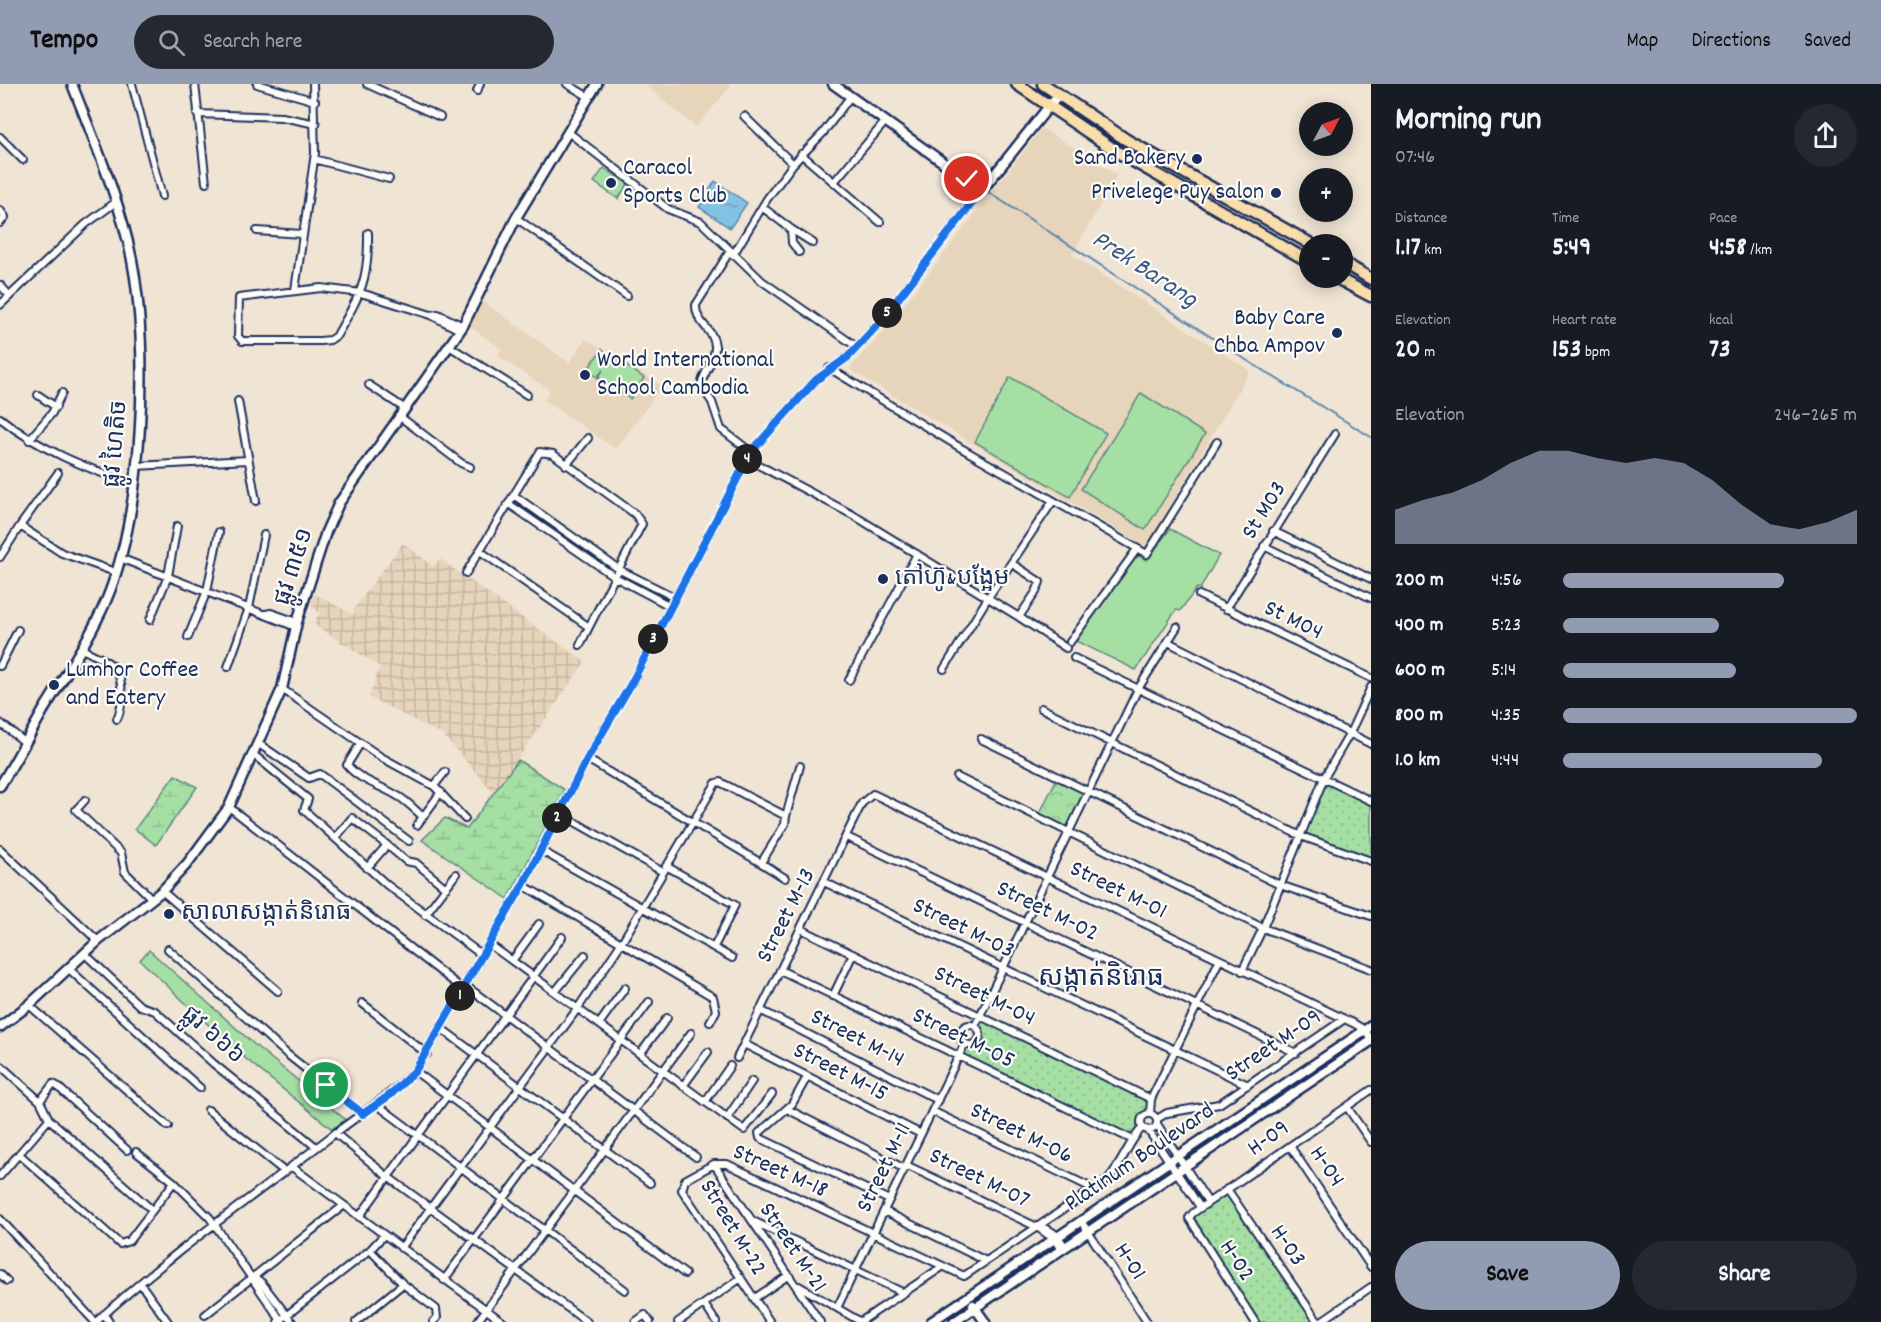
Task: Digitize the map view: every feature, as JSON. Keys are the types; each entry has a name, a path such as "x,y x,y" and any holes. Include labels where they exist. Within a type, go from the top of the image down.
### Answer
{"highway":[{"path":"1042,84 1125,139 1299,237"},
{"path":"1025,88 1049,108 1163,179 1299,256"},
{"path":"1353,268 1371,279"},
{"path":"1353,286 1371,296"}],"street":[{"name":"ផ្លូវ ហៃតិច","path":"0,786 82,649 106,600 120,558 136,466 142,352 140,314 132,259 116,202 72,84"},
{"path":"132,84 162,196"},
{"path":"195,84 206,183"},
{"path":"257,84 315,102"},
{"path":"295,290 314,159 316,124 313,84"},
{"path":"367,84 440,117"},
{"path":"477,91 480,84"},
{"path":"567,84 589,98"},
{"name":"ផ្លូវ ៣៥១","path":"0,1027 29,1005 98,941 162,891 187,864 229,807 282,689 296,625 326,532 339,504 462,328 516,218 597,84"},
{"path":"833,84 982,190"},
{"path":"1025,88 1042,84"},
{"path":"0,1219 95,1322 140,1283 334,1133 376,1104 415,1071 442,1029 523,885 587,759 631,684 749,456 829,368 837,365 880,322 1058,95"},
{"path":"850,96 823,133 793,164 696,305 695,314 713,338 715,348 701,386 712,402 721,429 749,456 853,515 1069,645 1137,549"},
{"path":"197,114 282,117 316,124"},
{"path":"744,116 793,164"},
{"path":"834,182 885,122"},
{"path":"568,132 668,209 701,222 762,281 856,347"},
{"path":"0,137 23,160"},
{"path":"801,154 880,222"},
{"path":"314,159 389,179"},
{"path":"0,305 86,224 116,202"},
{"path":"762,207 813,243"},
{"path":"0,210 5,217 0,223"},
{"path":"516,218 627,296"},
{"path":"791,229 792,243 799,252"},
{"path":"257,231 302,234"},
{"path":"368,233 368,259 361,293 337,335 330,340 242,341 238,336 239,297 321,288 361,293 431,315 438,314 462,328"},
{"path":"0,285 10,296"},
{"path":"449,346 527,395"},
{"path":"829,368 1147,554 1217,442"},
{"path":"369,385 404,408"},
{"path":"29,440 56,407 62,393"},
{"path":"38,395 56,407"},
{"path":"238,401 256,501"},
{"path":"399,416 461,463 470,467"},
{"path":"0,418 29,440 69,460 133,485"},
{"name":"St M03","path":"1226,609 1335,434"},
{"path":"566,465 588,438"},
{"path":"466,573 540,452 553,454 640,518 642,524 580,645"},
{"path":"136,466 248,460"},
{"path":"0,557 58,473"},
{"path":"515,496 620,570 674,597"},
{"path":"944,669 989,596 1053,501"},
{"path":"509,504 615,578 670,606"},
{"path":"20,526 62,553 115,572"},
{"path":"150,620 168,576 177,526"},
{"path":"1273,531 1371,579"},
{"path":"188,637 207,591 219,532"},
{"path":"228,667 249,608 264,535"},
{"path":"1264,546 1371,598"},
{"path":"480,551 589,627"},
{"path":"849,680 917,554"},
{"path":"120,558 249,608 266,614 271,613 296,625"},
{"path":"1011,563 1040,582 1019,617"},
{"name":"St M04","path":"1199,595 1371,678"},
{"path":"975,1026 1138,689 1177,627"},
{"path":"0,666 18,630"},
{"path":"1168,642 1371,744"},
{"path":"82,649 115,668 119,678 122,709 117,719"},
{"path":"1074,658 1371,801"},
{"path":"1242,971 1263,928 1324,778 1350,733 1371,687"},
{"path":"282,689 360,744 434,786 465,819"},
{"path":"1041,708 1301,836 1371,861"},
{"path":"0,723 26,743"},
{"path":"981,739 1280,885 1371,916"},
{"path":"259,744 309,778 320,774 408,841"},
{"path":"360,744 349,759 347,765 351,770 381,789 394,793 422,816"},
{"path":"254,755 308,799 304,810 336,837 367,868 425,915 482,955"},
{"path":"587,759 785,878"},
{"path":"761,863 785,824 800,766"},
{"path":"434,786 445,772"},
{"path":"957,777 1263,928 1371,969"},
{"path":"401,1248 578,1008 622,942 717,782 786,816"},
{"path":"417,825 441,792"},
{"name":"Street M-13","path":"737,1058 862,803 873,794"},
{"name":"Street M-01","path":"873,794 1345,1021 1366,1029"},
{"path":"85,800 76,810 121,853 125,872 152,899"},
{"path":"229,807 465,988 696,1157"},
{"path":"559,813 735,905 714,947"},
{"path":"336,837 352,818 406,861 416,863 446,888"},
{"name":"Street M-02","path":"847,837 1296,1053"},
{"path":"367,868 387,845"},
{"path":"0,849 98,941"},
{"path":"540,850 640,909 732,958"},
{"path":"425,915 456,874"},
{"name":"Street M-03","path":"824,882 1248,1085"},
{"path":"523,885 713,997 716,1011 710,1022"},
{"path":"162,891 278,991"},
{"path":"512,961 539,924"},
{"name":"Street M-04","path":"801,929 1151,1099"},
{"path":"359,1217 562,937"},
{"path":"489,944 744,1130 772,1094"},
{"path":"168,950 288,1055 363,1114"},
{"name":"ផ្លូវ ៦៦៦","path":"85,954 140,1006 155,1011 214,1064 316,1147"},
{"path":"833,996 854,954"},
{"path":"555,992 585,955"},
{"path":"1174,1159 1157,1122 1150,1114 1151,1099 1220,961"},
{"path":"69,969 200,1088"},
{"name":"Street M-05","path":"780,970 1131,1139"},
{"path":"599,1024 625,988"},
{"path":"444,1280 649,1002"},
{"path":"363,1003 427,1054"},
{"path":"29,1005 168,1126"},
{"name":"Street M-14","path":"760,1010 938,1100"},
{"path":"640,1054 668,1018"},
{"name":"Street M-09","path":"1146,1128 1167,1113 1219,1104 1345,1021"},
{"path":"968,1025 975,1026 979,1031 978,1041 973,1044 965,1043 960,1035 962,1029 968,1025"},
{"path":"442,1029 650,1183"},
{"path":"1366,1029 1370,1041"},
{"name":"Platinum Boulevard","path":"931,1322 1366,1029"},
{"path":"477,1322 691,1033"},
{"name":"Platinum Boulevard","path":"954,1322 966,1319 975,1308 1370,1041"},
{"name":"Street M-11","path":"837,1308 965,1043"},
{"name":"Street M-15","path":"744,1044 921,1134"},
{"path":"683,1086 708,1052"},
{"path":"0,1065 40,1101 49,1119 152,1210"},
{"path":"705,1102 730,1066"},
{"path":"415,1071 685,1274"},
{"path":"807,1077 787,1109 759,1133 760,1138 889,1200"},
{"path":"727,1118 752,1081"},
{"path":"40,1101 53,1084 57,1086 127,1150"},
{"name":"H-09","path":"1189,1218 1200,1207 1371,1090"},
{"path":"376,1104 625,1290"},
{"path":"1347,1107 1371,1142"},
{"name":"Street M-07","path":"787,1109 1037,1227 1047,1228 1056,1238"},
{"path":"208,1110 285,1172"},
{"name":"Street M-06","path":"932,1111 1094,1189"},
{"path":"1150,1114 1142,1118 1146,1128 1208,1202"},
{"path":"0,1176 49,1119"},
{"path":"884,1211 986,1261 1113,1174 1131,1139 1146,1128"},
{"path":"334,1133 388,1177 587,1322"},
{"name":"H-04","path":"1290,1146 1371,1267"},
{"path":"136,1152 174,1182 216,1225 253,1277 256,1287 280,1321 370,1250 384,1235"},
{"path":"19,1154 120,1244 129,1241 174,1182"},
{"name":"Street M-21","path":"714,1164 820,1322"},
{"name":"Street M-18","path":"714,1164 727,1164 962,1276 986,1261"},
{"name":"Street M-22","path":"714,1164 685,1180 682,1190 770,1322"},
{"path":"292,1167 503,1322"},
{"path":"1181,1169 1200,1207"},
{"name":"H-03","path":"1227,1189 1319,1322"},
{"path":"205,1315 343,1206"},
{"name":"H-02","path":"1189,1218 1255,1322"},
{"path":"753,1221 904,1293"},
{"name":"H-01","path":"1081,1221 1146,1322"},
{"path":"1056,1238 1063,1248"},
{"path":"370,1250 403,1284 436,1309 437,1318 433,1322"},
{"path":"797,1285 860,1322 942,1267"},
{"path":"0,1274 7,1281"},
{"path":"755,1298 789,1275"},
{"path":"253,1277 262,1282 292,1322"},
{"path":"678,1322 741,1278"},
{"path":"140,1283 168,1322"},
{"path":"356,1322 403,1284"},
{"path":"1319,1322 1371,1287"},
{"path":"968,1298 985,1322"},
{"path":"704,1304 716,1322"},
{"path":"957,1305 966,1319"},
{"path":"104,1314 110,1322"},
{"path":"635,1322 645,1315 650,1322"}],"shaded area":[{"path":"644,84 729,84 731,86 696,127"},
{"path":"1042,128 1117,175 1072,255 1250,371 1146,547 849,369 884,331"},
{"name":"World International School Cambodia","path":"481,300 569,363 586,339 662,386 616,449 544,400 550,390 498,356 502,349 468,325"},
{"path":"403,543 433,566 440,559 585,662 494,793 443,735 369,697 380,667 313,624 320,613 310,604 315,594 354,615 355,607"}],"green space":[{"name":"Caracol Sports Club","path":"604,168 628,184 618,199 594,182"},
{"path":"602,349 644,378 630,399 598,378 603,370 597,377 587,370"},
{"path":"1010,377 1106,433 1070,497 975,442"},
{"path":"1141,393 1205,434 1145,530 1081,489"},
{"path":"1170,529 1219,555 1200,589 1197,588 1180,611 1176,610 1136,670 1076,641 1136,555 1147,560"},
{"path":"518,760 565,790 508,899 422,840 445,818 467,829"},
{"path":"175,775 197,787 156,845 135,829"},
{"path":"1058,776 1088,791 1070,832 1038,817"},
{"path":"1324,778 1371,801 1371,861 1301,836"},
{"path":"149,950 256,1046 346,1120 332,1129 235,1050 140,960"},
{"path":"980,1016 1151,1099 1131,1139 959,1057 965,1043 973,1044 978,1041 979,1031 975,1026"},
{"path":"1227,1190 1318,1322 1255,1322 1191,1224 1193,1213"}],"water":[{"path":"715,181 747,203 730,228 699,207"}],"waterway":[{"name":"Prek Barang","path":"988,192 1251,363 1371,437"}],"place":[{"name":"Sand Bakery","path":"1197,159"},
{"name":"Caracol Sports Club","path":"611,183"},
{"name":"Privelege Puy salon","path":"1276,193"},
{"name":"Baby Care Chba Ampov","path":"1337,333"},
{"name":"World International School Cambodia","path":"585,375"},
{"name":"តៅហ៊ូ&បង្អែម","path":"883,579"},
{"name":"Lumhor Coffee and Eatery","path":"54,685"},
{"name":"សាលាសង្កាត់និរោធ","path":"169,914"}],"district":[{"name":"សង្កាត់និរោធ","path":"1101,979"}],"route":[{"path":"326,1085 363,1114 390,1095 415,1071 442,1029 523,885 587,759 631,684 751,452 758,447 816,380 829,368 848,357 880,322 982,190 967,179"}]}
